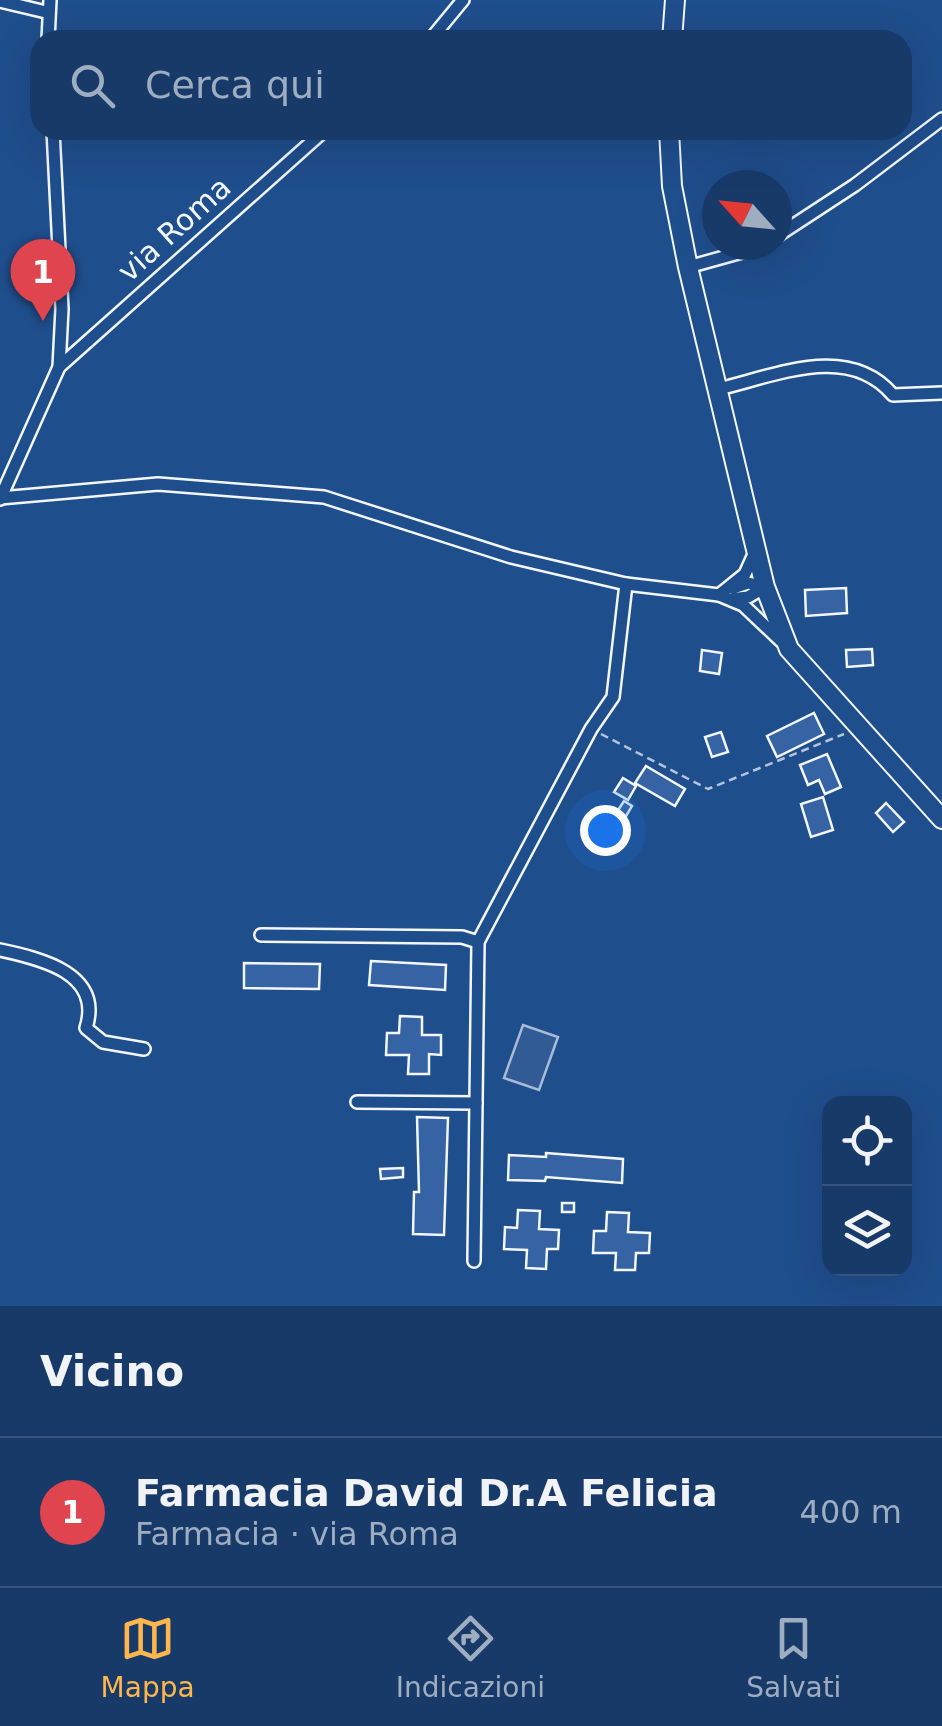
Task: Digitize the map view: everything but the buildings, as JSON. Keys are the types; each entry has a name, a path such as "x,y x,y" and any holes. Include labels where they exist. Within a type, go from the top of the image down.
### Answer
{"main road":[{"path":"673,30 675,0"},
{"path":"670,140 672,186 688,266 766,587 789,649 860,728 935,800 942,819"}],"street":[{"path":"438,30 463,0"},
{"path":"0,1 48,6"},
{"path":"792,226 855,185 942,119"},
{"path":"53,140 62,308 58,367 0,498 158,484 324,498 511,556 626,584 748,597 766,587"},
{"name":"via Roma","path":"58,367 313,140"},
{"path":"688,266 711,260"},
{"path":"718,389 830,364 851,365 872,373 892,394 942,393"},
{"path":"726,594 745,574 756,548"},
{"path":"474,1261 478,942 591,729 613,697 626,584"},
{"path":"726,594 753,613 789,649"},
{"path":"262,935 462,937 478,942"},
{"path":"0,950 69,972 85,986 92,1008 86,1028 103,1042 144,1049"},
{"path":"358,1102 476,1103"}],"path":[{"path":"591,729 708,788 860,728"}],"shaded area":[{"path":"523,1025 558,1037 539,1090 504,1078"}],"place":[{"name":"Farmacia David Dr.A Felicia","path":"43,321"}]}
